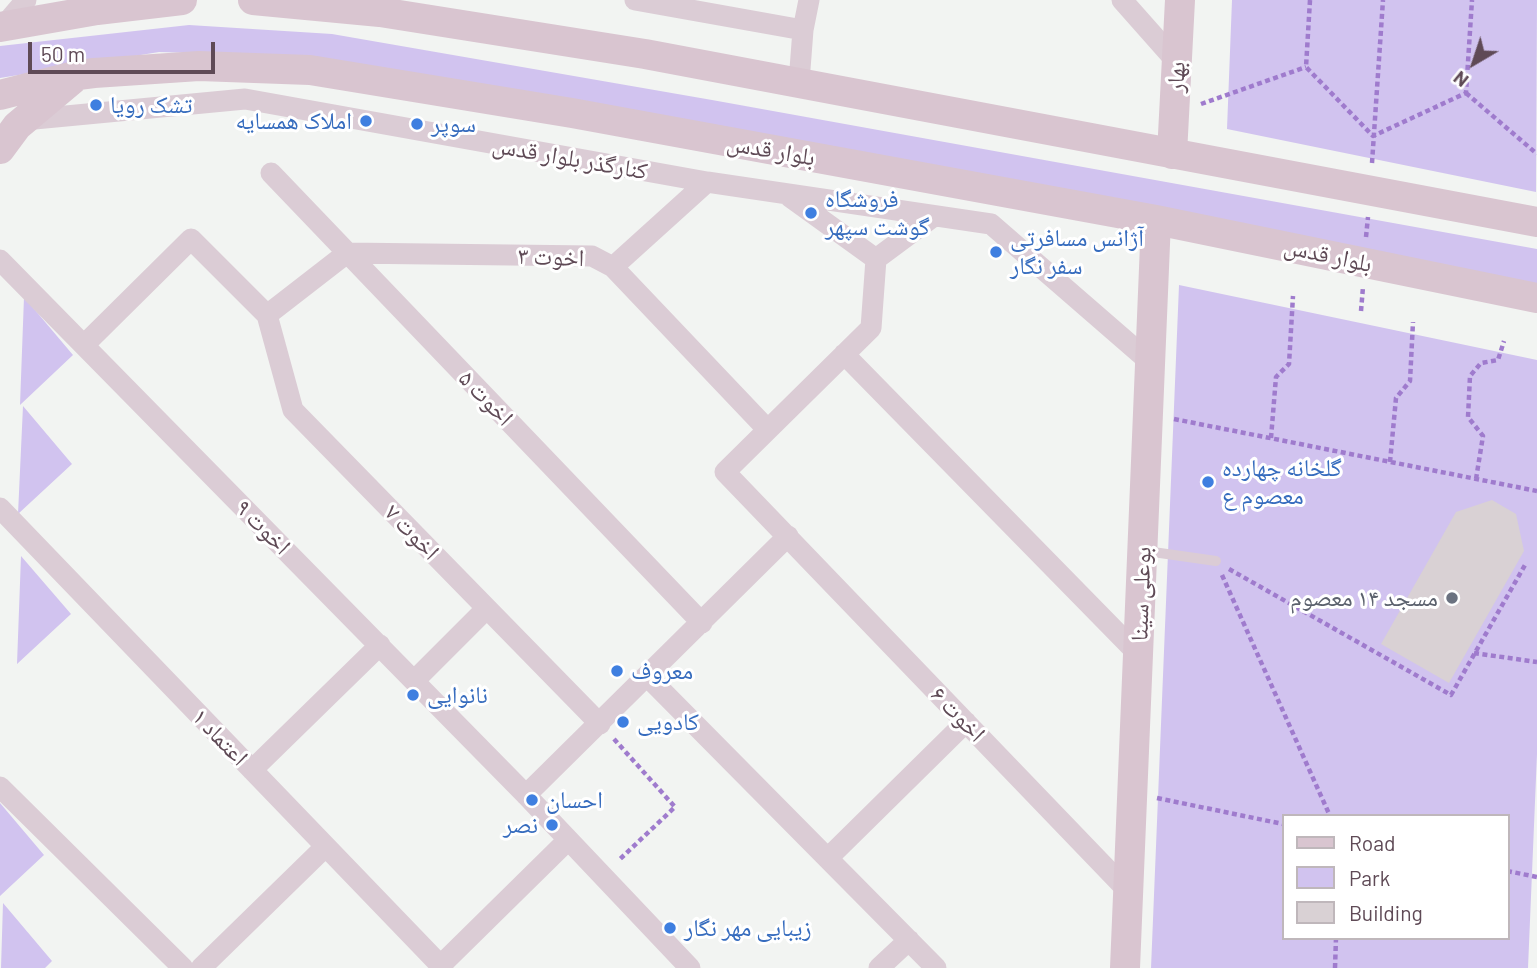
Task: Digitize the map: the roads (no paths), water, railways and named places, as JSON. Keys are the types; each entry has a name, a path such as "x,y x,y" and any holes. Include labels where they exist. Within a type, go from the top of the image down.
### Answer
{"main road":[{"path":"1,22 182,0"},
{"path":"253,0 394,14 645,54 1537,222"},
{"name":"بهار","path":"1172,154 1180,0"},
{"name":"بلوار قدس","path":"0,95 78,75 199,66 310,70 558,111 1157,220 1537,298"},
{"path":"0,149 24,120 78,75"},
{"name":"بوعلی سینا","path":"1125,968 1157,220"}],"street":[{"path":"1,22 26,0"},
{"path":"635,0 803,30"},
{"path":"799,82 803,30 809,0"},
{"path":"1122,0 1176,61"},
{"name":"کنارگذر بلوار قدس","path":"24,120 245,99 707,182 991,224 1150,362"},
{"name":"اخوت ۵","path":"271,173 702,623"},
{"path":"613,267 707,182"},
{"path":"785,193 876,259"},
{"path":"768,429 871,328 876,259 934,216"},
{"path":"84,345 191,239 267,315 347,253"},
{"name":"اخوت ۳","path":"347,253 592,256 613,267 768,429"},
{"name":"اخوت ۹","path":"0,260 380,645 690,968"},
{"name":"اخوت ۷","path":"267,315 293,410 600,724"},
{"path":"844,354 1138,654"},
{"name":"اخوت ۶","path":"768,429 725,472 1128,891"},
{"name":"اعتماد ۱","path":"0,508 442,967"},
{"path":"526,795 788,536"},
{"path":"414,681 486,609"},
{"path":"251,770 380,645"},
{"path":"648,677 936,968"},
{"path":"828,858 966,722"},
{"path":"0,787 183,968"},
{"path":"442,967 568,840"},
{"path":"201,968 325,847"},
{"path":"879,968 909,940"}],"lane":[{"path":"1143,551 1216,561"}],"place":[{"name":"تشک رویا","path":"96,105"},
{"name":"املاک همسایه","path":"366,121"},
{"name":"سوپر","path":"417,124"},
{"name":"فروشگاه گوشت سپهر","path":"811,213"},
{"name":"آژانس مسافرتی سفر نگار","path":"996,252"},
{"name":"گلخانه چهارده معصوم ع","path":"1208,482"},
{"name":"مسجد ۱۴ معصوم","path":"1452,598"},
{"name":"معروف","path":"617,671"},
{"name":"نانوایی","path":"413,695"},
{"name":"کادویی","path":"623,722"},
{"name":"احسان","path":"532,800"},
{"name":"نصر","path":"552,825"},
{"name":"زیبایی مهر نگار","path":"670,928"}]}
